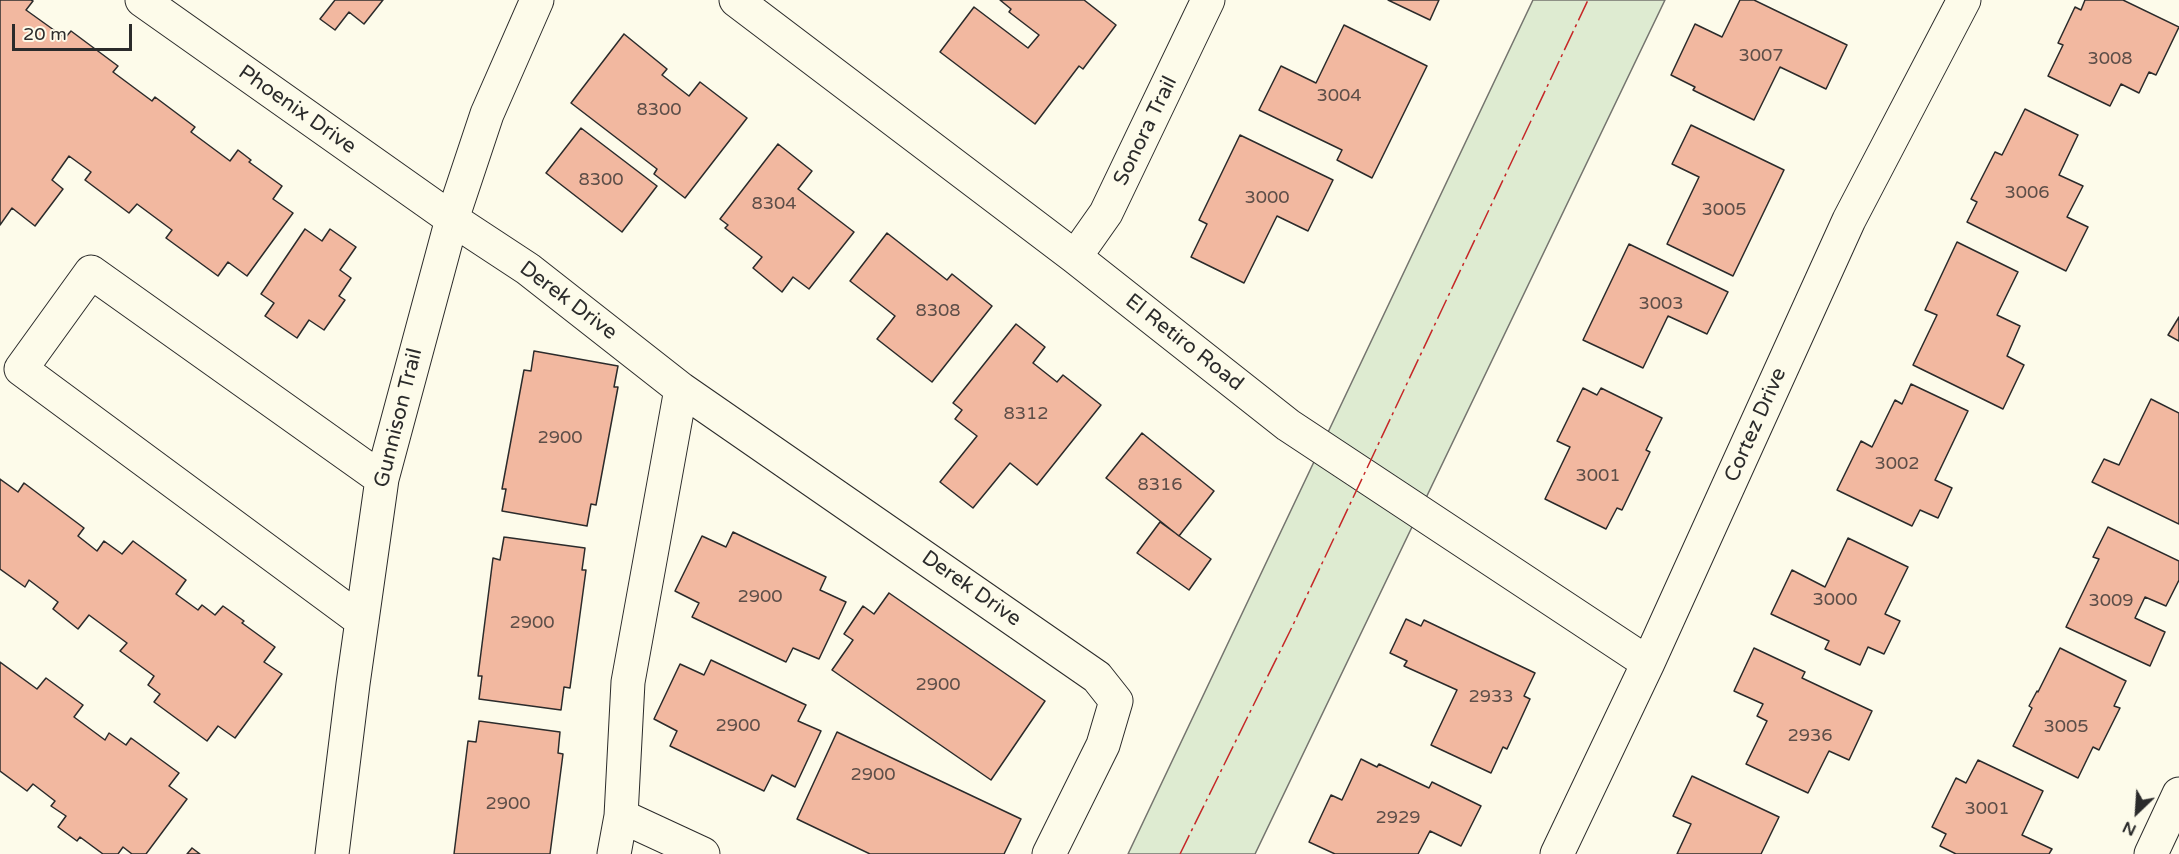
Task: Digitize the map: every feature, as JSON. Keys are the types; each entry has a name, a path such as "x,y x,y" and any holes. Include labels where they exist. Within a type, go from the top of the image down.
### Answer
{"street":[{"name":"Phoenix Drive","path":"142,0 452,219"},
{"name":"Gunnison Trail","path":"332,854 382,479 452,219 487,114 537,0"},
{"name":"El Retiro Road","path":"736,0 1075,257 1288,424 1648,663"},
{"name":"Sonora Trail","path":"1075,257 1106,213 1208,0"},
{"name":"Cortez Drive","path":"1557,854 1648,663 1849,220 1964,0"},
{"name":"Derek Drive","path":"452,219 528,269 681,389 1097,677 1116,701 1103,745 1049,854"},
{"path":"362,621 21,369 91,272 382,479"},
{"path":"615,854 621,816 628,682 681,389"},
{"path":"2151,854 2179,794"},
{"path":"621,816 703,854"}],"green space":[{"path":"1533,0 1665,0 1255,854 1128,854"}],"building":[{"path":"0,0 33,1 26,10 65,38 71,31 118,66 113,72 152,101 155,97 195,127 191,132 230,161 238,150 251,160 249,162 282,186 273,199 293,213 247,276 228,262 218,276 166,238 172,230 137,204 129,213 85,180 91,172 69,156 52,180 63,189 35,226 12,208 0,225"},
{"path":"335,0 383,0 364,24 349,12 335,30 320,19"},
{"path":"1000,0 1084,0 1116,25 1083,69 1079,66 1035,124 940,52 974,7 1028,48 1039,35 1009,12 1011,9"},
{"path":"1388,0 1439,0 1430,20"},
{"path":"1740,0 1754,0 1847,45 1826,89 1780,67 1754,120 1693,90 1695,87 1671,75 1695,24 1722,37"},
{"path":"2085,0 2123,0 2179,27 2156,75 2149,72 2139,93 2121,84 2110,106 2048,76 2063,45 2058,43 2075,7 2081,10"},
{"path":"1344,25 1427,66 1372,178 1337,160 1342,150 1259,110 1281,66 1316,83"},
{"path":"624,34 667,69 662,75 689,96 700,82 747,118 685,198 654,174 657,169 571,103"},
{"path":"2025,109 2078,135 2059,175 2083,186 2067,217 2088,227 2066,271 1967,222 1977,202 1971,199 1995,152 2002,155"},
{"path":"1691,125 1784,170 1733,276 1667,244 1699,177 1672,164"},
{"path":"581,128 657,186 622,232 546,173"},
{"path":"1240,135 1333,180 1308,231 1277,216 1244,283 1191,257 1207,224 1199,220"},
{"path":"778,144 812,171 798,189 854,232 809,289 793,277 782,292 753,268 762,257 725,228 728,225 720,219"},
{"path":"305,229 322,241 330,229 356,247 340,270 351,278 339,296 345,300 324,330 309,320 297,338 265,316 274,303 261,294"},
{"path":"887,233 947,280 952,274 992,306 932,382 877,339 895,316 850,281"},
{"path":"1957,242 2018,272 1997,315 2020,326 2007,356 2024,365 2003,409 1913,365 1937,315 1925,310"},
{"path":"1629,244 1728,292 1707,334 1668,316 1643,368 1583,340"},
{"path":"2179,317 2179,341 2168,335"},
{"path":"1016,324 1045,347 1033,363 1057,382 1063,375 1101,405 1037,485 1010,463 973,508 940,482 977,436 955,419 962,410 953,403"},
{"path":"534,351 618,366 614,387 618,387 596,505 591,504 587,526 502,511 506,489 502,489 524,370 531,371"},
{"path":"1911,384 1968,411 1935,480 1952,488 1938,518 1920,510 1912,526 1837,490 1861,441 1872,447 1895,400 1902,404"},
{"path":"1583,388 1597,395 1601,388 1662,418 1646,450 1650,452 1622,510 1617,508 1606,529 1545,499 1570,447 1557,441"},
{"path":"2151,399 2179,413 2179,524 2092,482 2104,459 2119,465"},
{"path":"1142,433 1214,491 1179,536 1106,478"},
{"path":"0,479 18,492 24,483 84,528 78,536 97,551 104,541 122,554 133,541 186,580 176,594 198,610 202,605 215,615 223,606 275,647 264,662 282,674 235,738 218,726 207,741 154,702 160,694 148,685 154,676 120,651 127,643 89,615 78,629 53,609 58,602 29,580 25,587 0,569"},
{"path":"1160,522 1211,559 1189,590 1137,553"},
{"path":"2108,527 2179,561 2179,580 2166,606 2145,597 2135,618 2165,632 2150,666 2066,627 2099,559 2093,557"},
{"path":"733,532 826,577 820,590 846,602 819,659 793,648 786,662 692,617 699,603 675,591 702,536 726,547"},
{"path":"504,537 585,548 582,570 586,570 570,688 564,687 561,710 479,699 482,676 478,676 493,558 500,560"},
{"path":"1848,538 1908,567 1885,614 1900,621 1884,654 1868,647 1860,665 1825,649 1829,641 1771,614 1792,570 1825,587"},
{"path":"889,593 1045,701 991,780 832,670 853,640 844,634 863,606 874,614"},
{"path":"1406,619 1421,626 1424,620 1535,673 1524,696 1530,699 1507,749 1503,747 1491,773 1431,745 1457,690 1404,666 1407,661 1390,653"},
{"path":"1754,648 1805,672 1802,678 1872,711 1849,760 1829,751 1808,793 1746,764 1767,721 1757,716 1763,704 1734,691"},
{"path":"2060,648 2126,681 2114,706 2120,708 2099,750 2093,747 2078,778 2013,746 2032,708 2029,706"},
{"path":"711,660 806,705 798,721 821,731 795,787 772,775 764,791 670,746 677,731 654,719 680,664 704,675"},
{"path":"0,662 37,689 46,678 83,705 74,717 105,740 109,733 126,745 131,738 179,773 169,786 187,799 146,854 132,854 123,847 118,854 103,854 80,837 77,841 58,827 66,816 51,806 55,801 33,784 27,791 0,771"},
{"path":"479,721 560,732 558,753 563,754 550,854 454,854 468,741 476,742"},
{"path":"837,732 1021,819 1004,854 870,854 797,819"},
{"path":"1361,759 1377,767 1379,764 1429,788 1432,782 1481,806 1461,846 1430,831 1418,854 1335,854 1309,842 1331,795 1342,800"},
{"path":"1978,760 2043,791 2022,835 2052,849 2049,854 1956,854 1940,846 1946,834 1932,827 1956,778 1966,783"},
{"path":"1692,776 1779,817 1761,854 1677,854 1691,824 1673,816"},
{"path":"192,848 200,854 187,854"}],"power":[{"path":"1180,854 1292,627 1588,0"}]}
